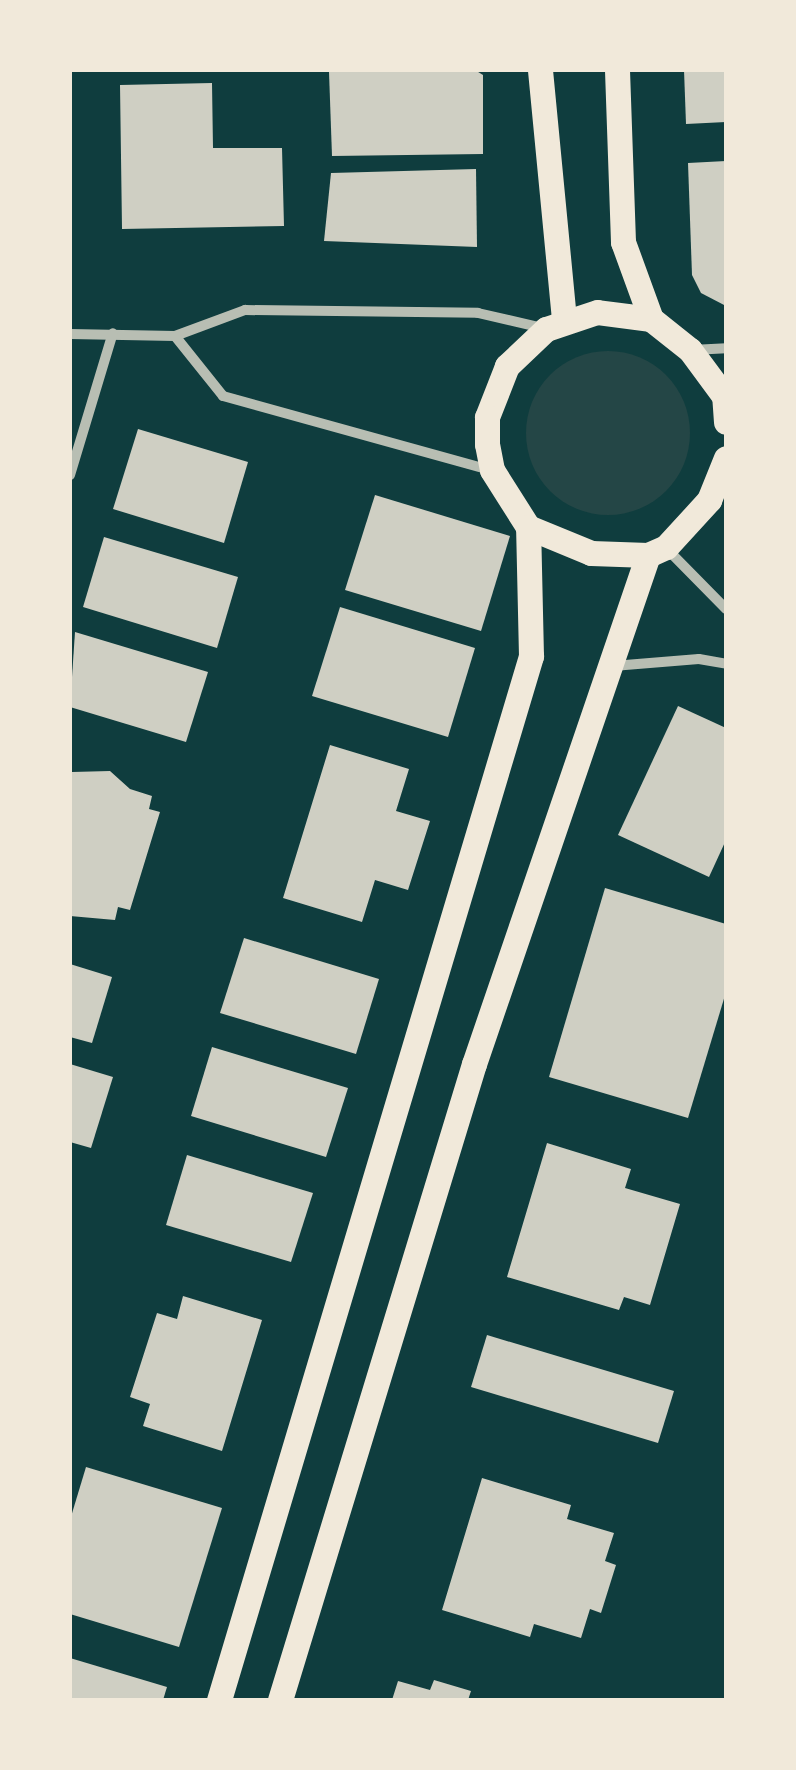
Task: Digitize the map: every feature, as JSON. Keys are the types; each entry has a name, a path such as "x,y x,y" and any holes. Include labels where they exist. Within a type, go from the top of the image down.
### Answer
{"main road":[{"path":"540,70 555,325"},
{"path":"617,70 623,242 651,319"},
{"path":"219,1700 531,656 528,527 492,470 487,430 494,390 507,366 555,325 597,312 651,319 690,350 724,396 726,422"},
{"path":"280,1700 474,1064 561,795 657,551 709,500 726,461"},
{"path":"528,527 591,553 657,551"}],"street":[{"path":"70,334 175,336 245,310 478,313 555,325"},
{"path":"70,476 113,333"},
{"path":"175,336 223,396 492,470"},
{"path":"690,350 726,348"},
{"path":"657,551 726,609"},
{"path":"612,666 699,659 726,664"}],"shaded area":[{"path":"608,351 639,357 666,375 684,402 690,433 684,464 666,491 639,509 608,515 577,509 550,491 532,464 526,433 532,402 550,375 577,357"}],"building":[{"path":"475,70 483,75 483,154 332,156 329,72"},
{"path":"684,70 726,70 726,122 686,124"},
{"path":"212,83 213,148 282,148 284,226 122,229 120,85"},
{"path":"726,161 726,306 701,293 692,275 688,163"},
{"path":"476,169 477,247 324,241 331,173"},
{"path":"138,429 248,462 224,543 113,509"},
{"path":"375,495 510,536 481,631 345,590"},
{"path":"104,537 238,577 217,648 83,607"},
{"path":"340,607 475,648 448,737 312,696"},
{"path":"75,632 208,672 186,742 70,707"},
{"path":"678,706 726,728 726,840 709,877 618,835"},
{"path":"330,745 409,769 396,811 430,821 408,890 375,880 362,922 283,898"},
{"path":"110,771 130,789 152,796 149,809 160,812 130,910 118,907 115,920 70,916 70,778 72,772"},
{"path":"605,888 726,924 726,992 688,1118 549,1077"},
{"path":"244,938 379,979 356,1054 220,1013"},
{"path":"70,964 112,977 92,1043 70,1037"},
{"path":"212,1047 348,1088 326,1157 191,1116"},
{"path":"70,1064 113,1077 91,1148 70,1142"},
{"path":"547,1143 631,1169 625,1188 680,1204 650,1305 624,1297 619,1310 507,1277"},
{"path":"187,1155 313,1193 291,1262 166,1225"},
{"path":"183,1296 262,1320 222,1451 143,1426 150,1404 130,1397 157,1313 177,1319"},
{"path":"487,1335 674,1391 658,1443 471,1387"},
{"path":"86,1467 222,1508 179,1647 70,1614 70,1520"},
{"path":"482,1478 571,1505 567,1519 614,1533 605,1561 616,1565 601,1613 590,1609 581,1638 534,1624 530,1637 442,1610"},
{"path":"70,1658 167,1687 163,1700 70,1700"},
{"path":"434,1680 471,1691 468,1700 392,1700 398,1681 430,1690"}]}
